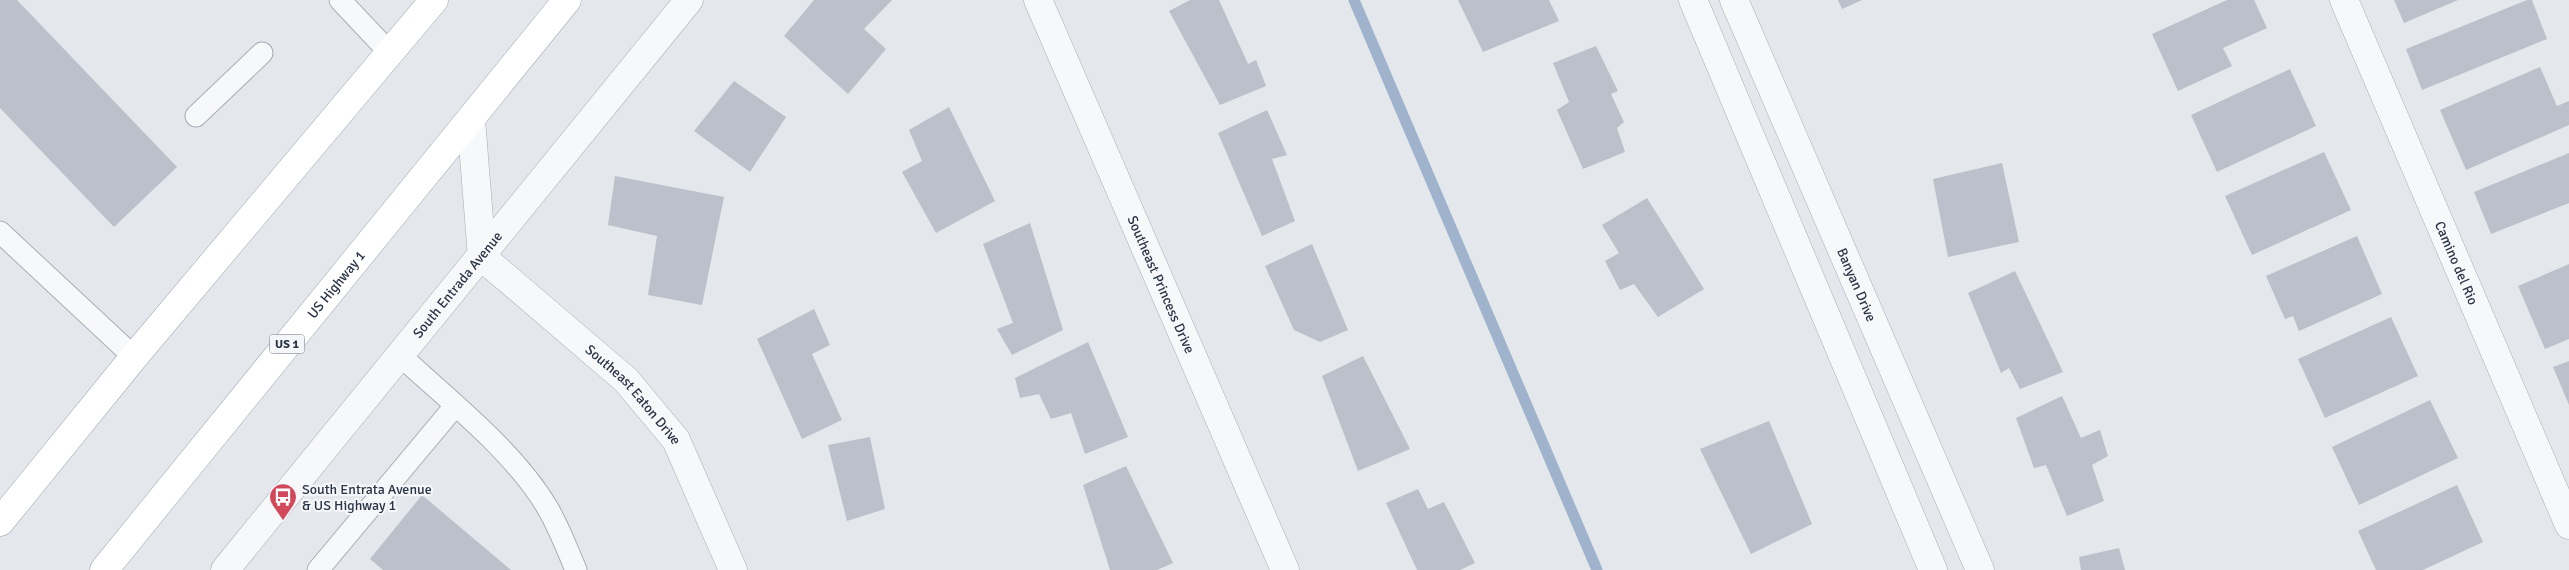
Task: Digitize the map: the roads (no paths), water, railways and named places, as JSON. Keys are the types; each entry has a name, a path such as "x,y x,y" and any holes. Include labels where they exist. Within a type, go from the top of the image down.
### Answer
{"main road":[{"path":"0,522 134,357 434,0"},
{"name":"US Highway 1","path":"104,570 567,0"}],"street":[{"name":"South Entrada Avenue","path":"225,570 482,257 689,0"},
{"name":"Southeast Princess Drive","path":"1038,0 1285,570"},
{"path":"1693,0 1933,570"},
{"name":"Banyan Drive","path":"1734,0 1980,570"},
{"name":"Camino del Rio","path":"2344,0 2569,525"},
{"path":"1745,123 1780,108"},
{"path":"471,119 482,257"},
{"name":"Southeast Eaton Drive","path":"482,257 626,380 676,440 733,570"}],"lane":[{"path":"340,0 390,53"},
{"path":"196,116 262,53"},
{"path":"0,232 134,357"},
{"path":"400,356 510,459 547,507 576,570"},
{"path":"318,570 455,406"}],"waterway":[{"path":"1354,0 1597,570"}],"place":[{"name":"South Entrata Avenue & US Highway 1","path":"283,521"}]}
